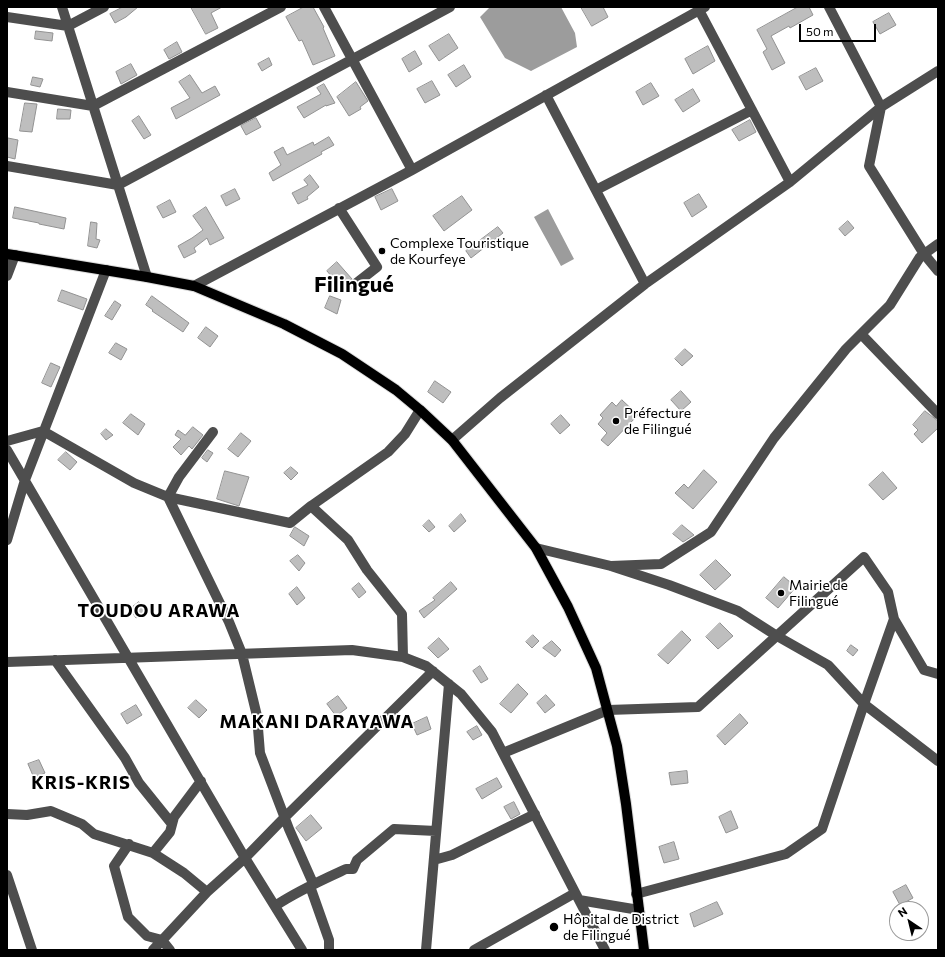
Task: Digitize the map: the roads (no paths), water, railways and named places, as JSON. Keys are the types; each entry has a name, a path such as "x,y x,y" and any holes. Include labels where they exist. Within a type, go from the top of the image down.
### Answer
{"main road":[{"path":"11,254 194,286 284,324 342,354 396,390 452,440 536,548 568,607 596,668 617,746 626,804 644,950"}],"street":[{"path":"62,7 147,277"},
{"path":"7,17 68,26 104,7"},
{"path":"7,92 93,106 281,7"},
{"path":"324,7 412,170"},
{"path":"7,166 118,184 450,7"},
{"path":"829,7 881,107 869,166 924,254 938,271"},
{"path":"194,286 412,170 702,9 752,110 790,182"},
{"path":"452,440 500,398 646,284 790,182 881,107 938,70"},
{"path":"546,95 646,284"},
{"path":"596,190 752,110"},
{"path":"339,208 377,267 354,285"},
{"path":"611,566 661,564 711,532 774,438 846,349 890,305 920,257 938,244"},
{"path":"7,276 11,254"},
{"path":"7,540 25,480 106,270"},
{"path":"861,334 938,414"},
{"path":"7,441 43,432 134,483 168,497 290,523 311,506 388,452 405,434 420,410"},
{"path":"168,497 179,477 213,432"},
{"path":"7,450 245,858 302,950"},
{"path":"168,497 229,622 242,654 257,716 260,753 312,881 311,889 329,940 329,950"},
{"path":"311,506 348,540 367,570 402,614 403,657"},
{"path":"536,548 611,566 669,585 738,611 777,636 828,665 864,704 938,761"},
{"path":"503,753 608,710 698,707 864,557 888,592 894,619 924,670 938,674"},
{"path":"636,894 786,854 822,829 894,619"},
{"path":"7,662 352,650 403,657 426,666 461,694 492,732 605,950"},
{"path":"55,660 124,758 139,783 172,824"},
{"path":"153,950 207,892 245,858 433,671"},
{"path":"426,950 449,684"},
{"path":"153,853 170,832 174,817 201,781"},
{"path":"7,814 27,815 51,811 82,824 94,834 129,844 153,853 184,873 207,892"},
{"path":"434,860 452,855 535,814"},
{"path":"275,906 311,885 346,869 353,869 357,860 394,829 436,831"},
{"path":"129,844 114,866 128,917 147,936 162,940 170,950"},
{"path":"7,875 32,950"},
{"path":"474,950 577,896 639,910"}],"place":[{"name":"Complexe Touristique de Kourfeye","path":"382,251"},
{"name":"Préfecture de Filingué","path":"616,421"},
{"name":"Mairie de Filingué","path":"781,593"},
{"name":"Hôpital de District de Filingué","path":"554,927"}],"district":[{"name":"Filingué","path":"354,285"},
{"name":"TOUDOU ARAWA","path":"159,611"},
{"name":"MAKANI DARAYAWA","path":"317,722"},
{"name":"KRIS-KRIS","path":"81,783"}]}
